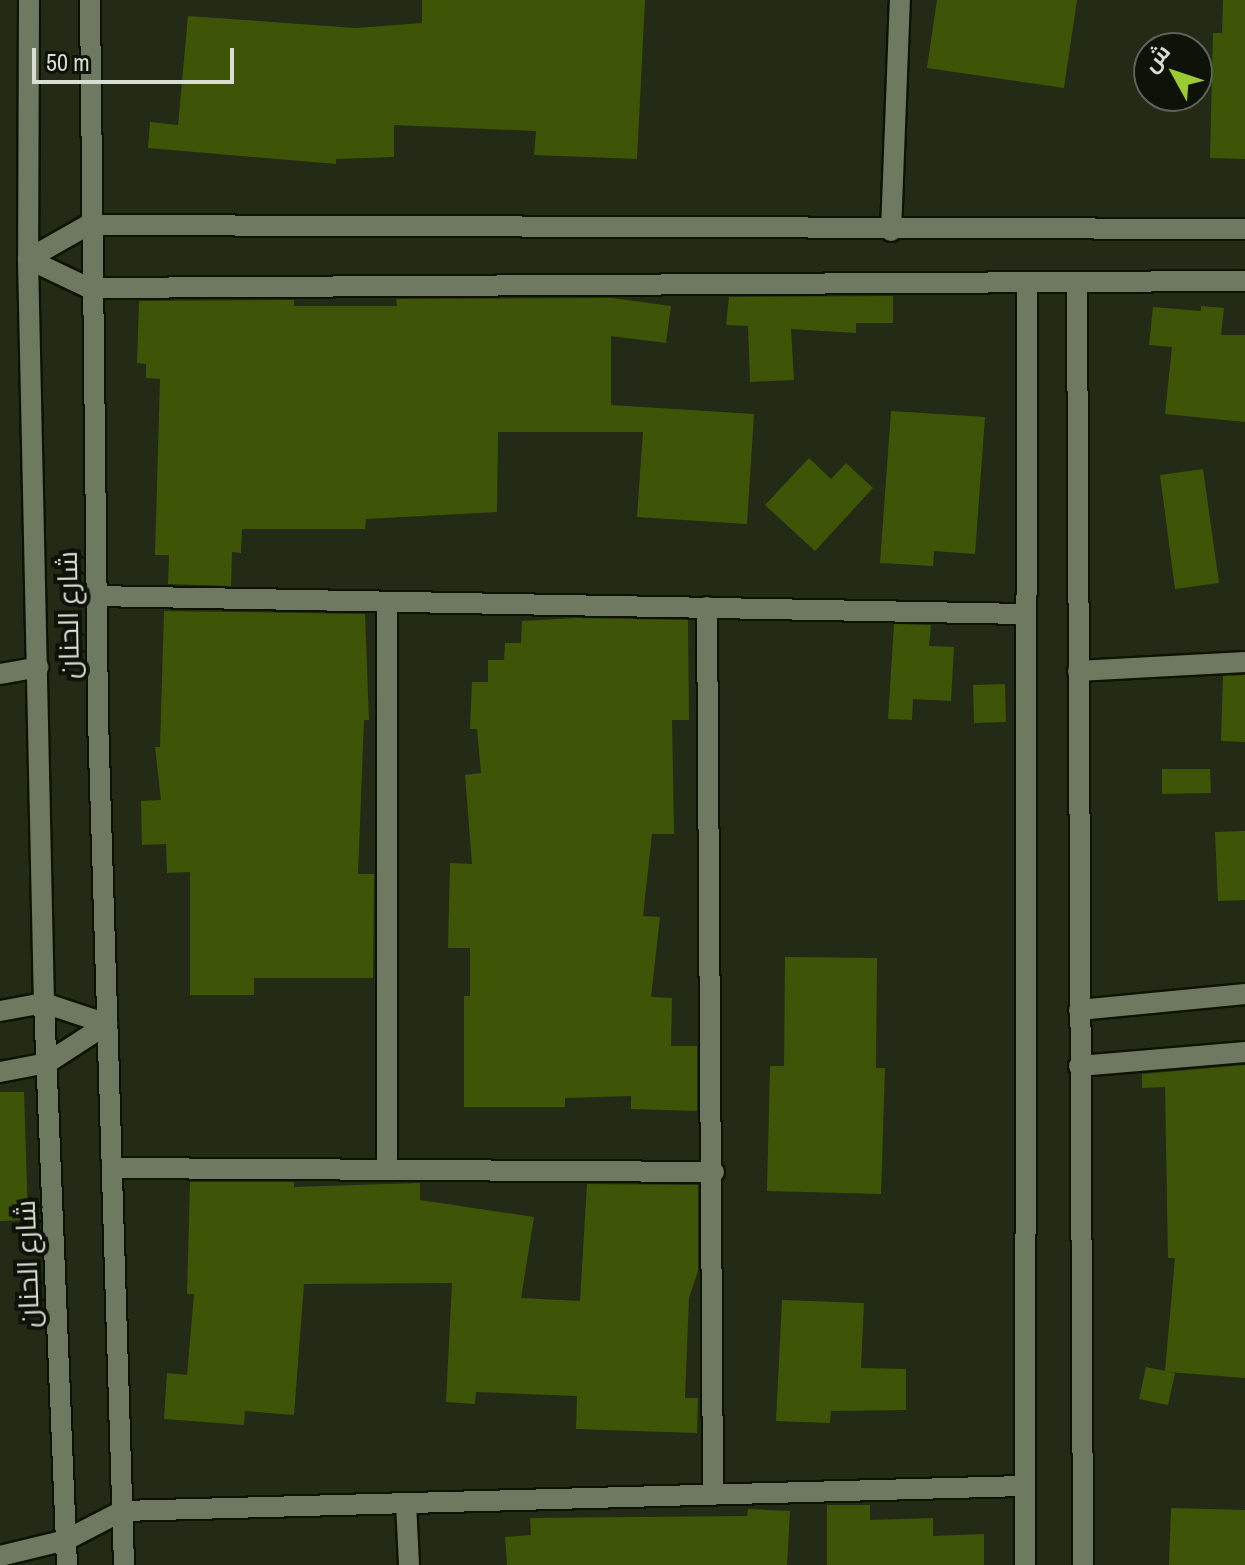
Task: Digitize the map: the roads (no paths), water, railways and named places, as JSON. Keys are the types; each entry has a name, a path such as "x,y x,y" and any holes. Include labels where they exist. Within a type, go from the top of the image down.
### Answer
{"street":[{"name":"شارع الحنان","path":"29,0 28,259 44,1003 67,1565"},
{"name":"شارع الحنان","path":"90,0 88,225 95,596 124,1565"},
{"path":"891,231 900,0"},
{"path":"28,259 88,225 891,231 1245,229"},
{"path":"28,259 89,288 1245,281"},
{"path":"1025,1565 1027,282"},
{"path":"1077,282 1083,1565"},
{"path":"95,596 1026,614"},
{"path":"387,602 387,1170"},
{"path":"707,607 714,1172 713,1495"},
{"path":"1078,671 1245,662"},
{"path":"0,674 38,667"},
{"path":"1079,1010 1245,994"},
{"path":"0,1011 44,1003 107,1024"},
{"path":"0,1072 47,1063 107,1024"},
{"path":"1079,1066 1245,1052"},
{"path":"112,1168 714,1172"},
{"path":"0,1556 66,1540 122,1511 1025,1486"},
{"path":"406,1503 409,1565"}]}
